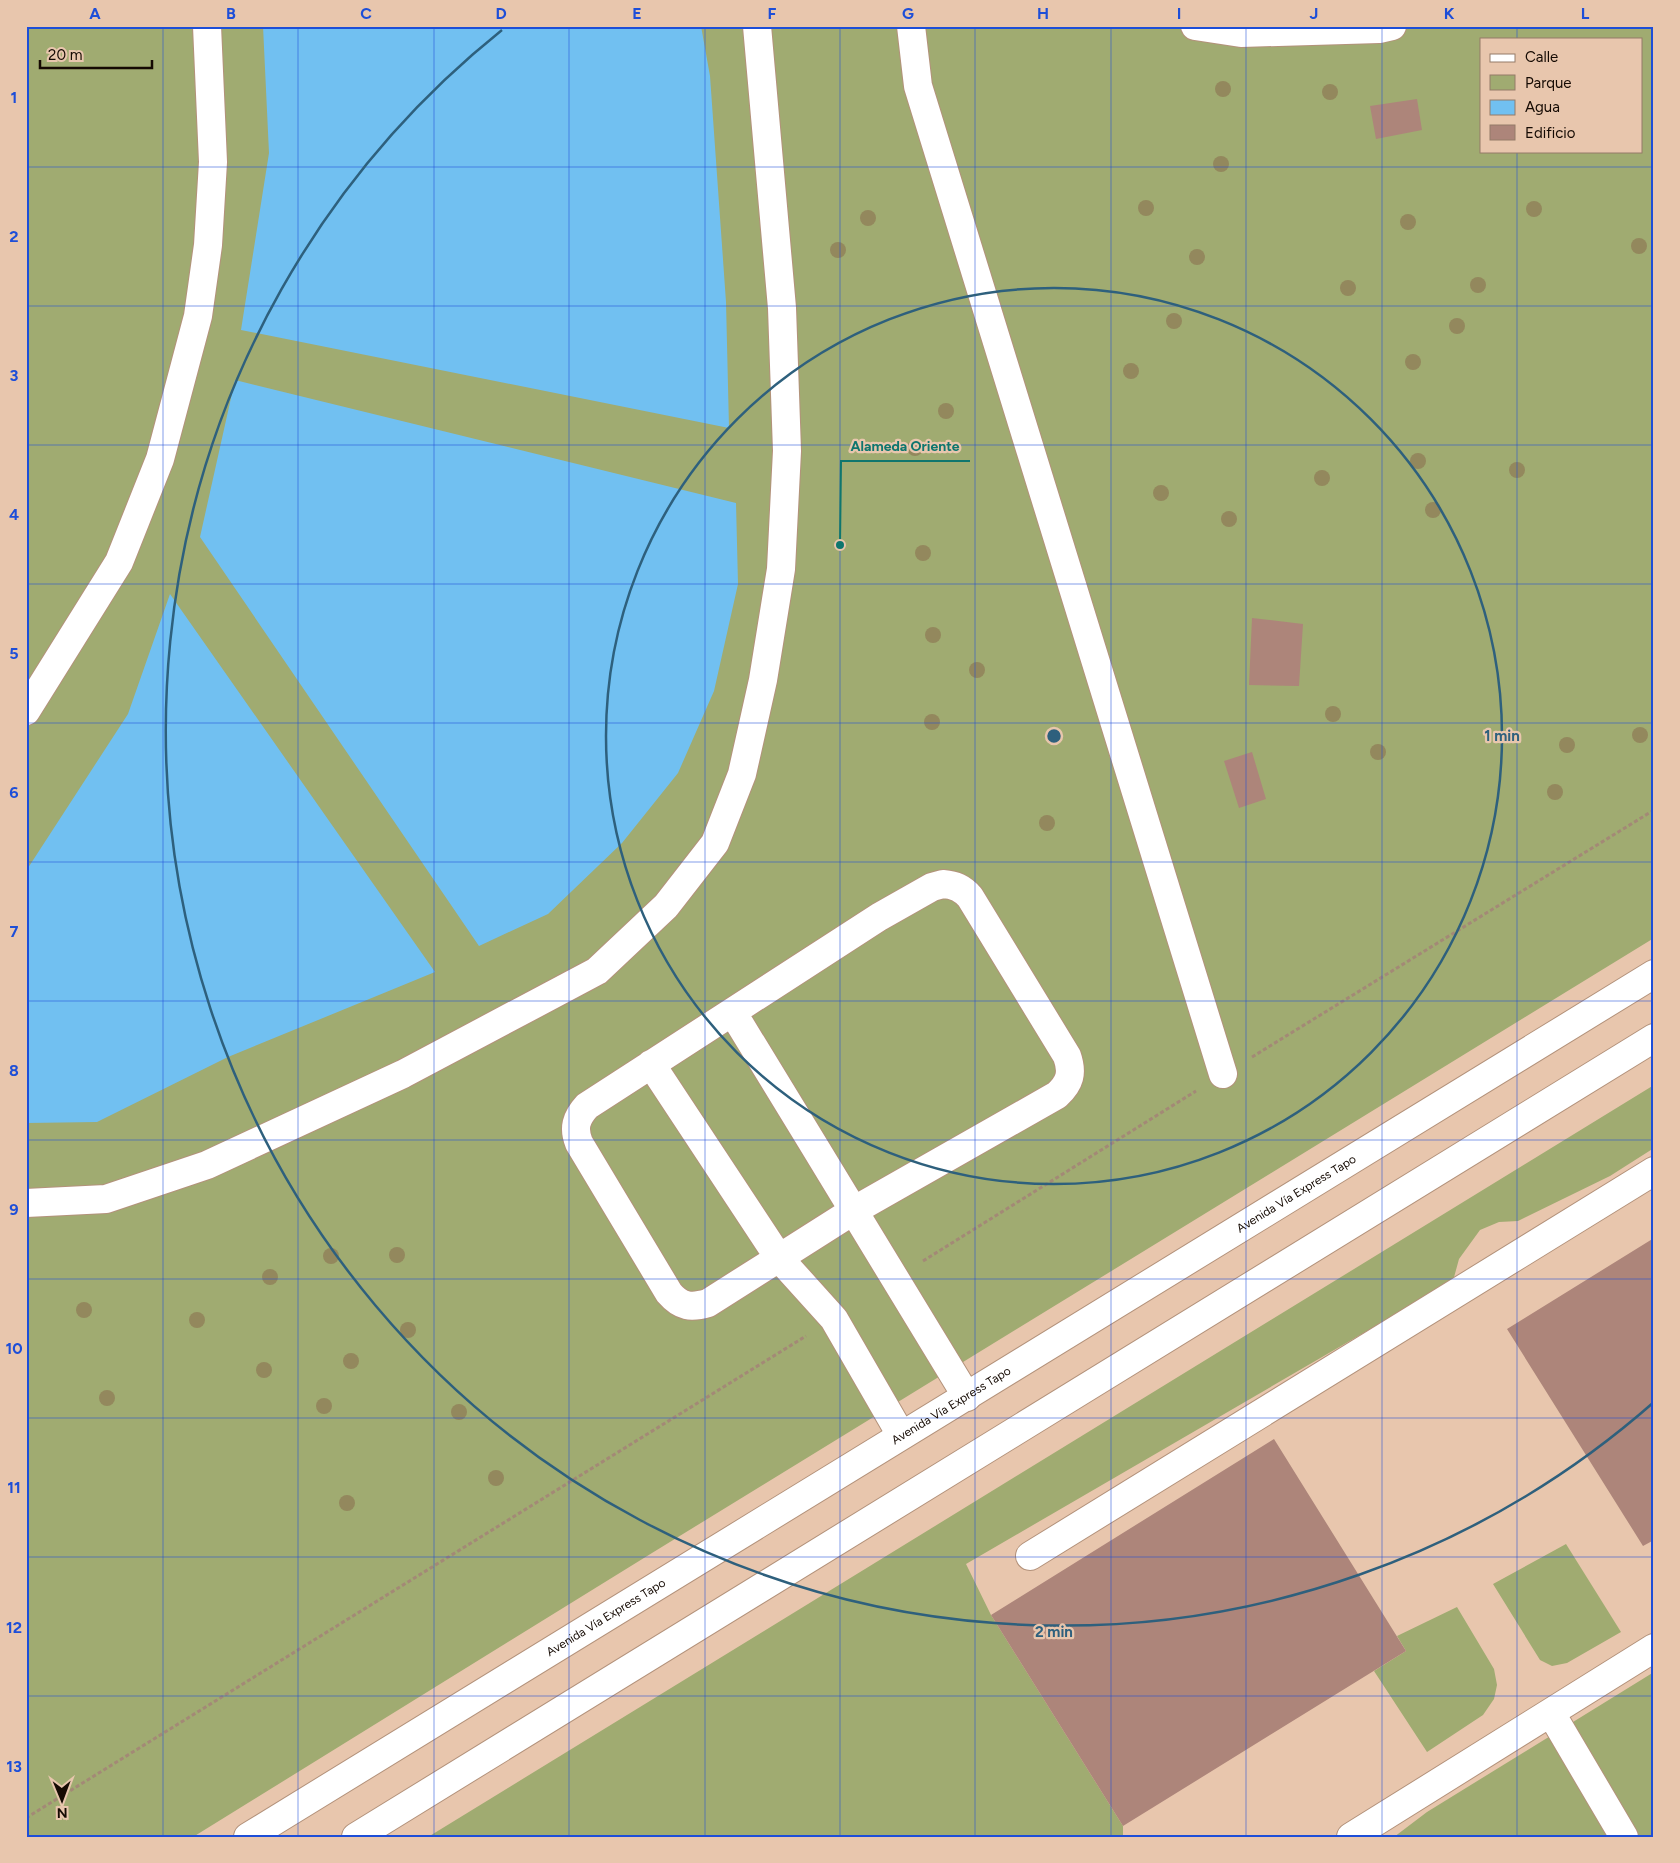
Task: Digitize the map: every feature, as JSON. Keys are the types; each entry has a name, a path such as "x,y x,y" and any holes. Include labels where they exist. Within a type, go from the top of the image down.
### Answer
{"main road":[{"path":"26,711 119,562 160,459 198,316 208,245 213,162 207,26"},
{"path":"26,1203 106,1199 207,1165 403,1074 597,971 666,906 715,843 742,774 761,690 781,569 784,520 787,451 782,308 757,26"},
{"path":"911,26 918,86 1223,1074"},
{"path":"1195,26 1241,33 1379,30 1392,26"},
{"path":"954,884 963,889 970,897 1067,1056 1071,1066 1070,1078 1057,1095 853,1211 708,1303 686,1306 676,1302 669,1293 575,1134 575,1124 587,1106 651,1064 734,1013 879,917 932,887 954,884"},
{"name":"Avenida Vía Express Tapo","path":"248,1837 1654,974"},
{"path":"734,1013 967,1397"},
{"path":"356,1837 1654,1038"},
{"path":"651,1064 779,1258 834,1319 901,1435"},
{"path":"1030,1556 1654,1171"},
{"path":"1351,1837 1654,1648"},
{"path":"1551,1713 1624,1837"}],"green space":[{"path":"26,26 1654,26 1654,938 193,1837 26,1837"},
{"path":"1654,1085 1654,1148 1610,1176 1518,1221 1499,1222 1480,1230 1459,1259 1453,1281 966,1564 991,1615 1123,1826 1123,1837 428,1837"},
{"path":"1566,1544 1621,1632 1567,1663 1552,1666 1540,1660 1493,1584"},
{"path":"1457,1607 1494,1669 1497,1685 1494,1699 1483,1715 1427,1752 1374,1671 1406,1651 1397,1636"},
{"path":"1654,1672 1654,1837 1394,1837 1427,1812"}],"water":[{"path":"263,26 701,26 710,76 726,302 729,428 241,330 269,153"},
{"path":"235,380 736,503 738,584 714,691 678,773 622,843 548,914 479,946 200,537"},
{"path":"170,594 435,972 228,1057 97,1122 26,1123 26,871 128,714"}],"building":[{"path":"1417,99 1422,130 1376,139 1370,106"},
{"path":"1252,618 1303,624 1299,686 1249,685"},
{"path":"1252,752 1266,799 1239,808 1224,761"},
{"path":"1654,1238 1654,1540 1643,1546 1507,1329"},
{"path":"1274,1439 1406,1651 1123,1826 991,1615"}],"place":[{"name":"Alameda Oriente","path":"840,545"}]}
